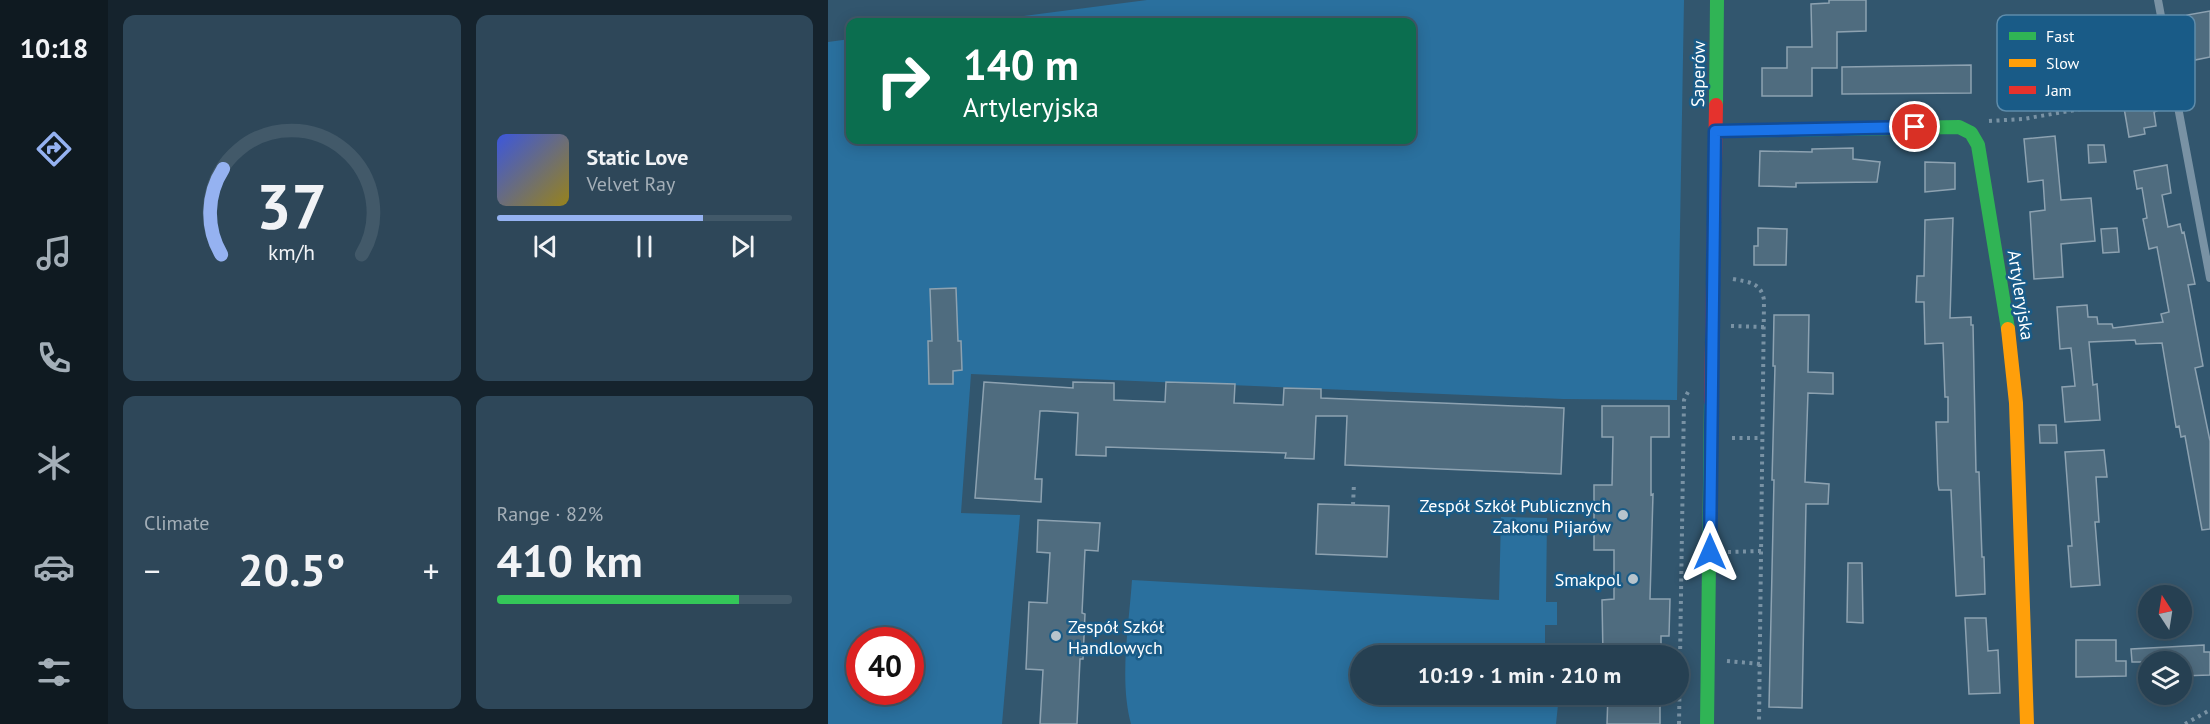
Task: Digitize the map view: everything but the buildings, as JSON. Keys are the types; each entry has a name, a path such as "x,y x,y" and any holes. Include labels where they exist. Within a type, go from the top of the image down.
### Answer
{"street":[{"name":"Saperów","path":"1707,724 1717,0"},
{"path":"1715,131 1959,127 1966,129"},
{"name":"Artyleryjska","path":"1966,129 1978,145 2013,363 2027,724"}],"lane":[{"path":"2158,0 2161,15"},
{"path":"2179,111 2210,278"}],"path":[{"path":"1966,129 1988,121 2023,119 2069,111"},
{"path":"1714,278 1747,281 1761,288 1764,300 1760,724"},
{"path":"1713,326 1764,327"},
{"path":"1710,437 1762,438"},
{"path":"1353,505 1354,483"},
{"path":"1710,552 1761,551"},
{"path":"1708,660 1760,664"},
{"path":"2185,724 2210,710"}],"shaded area":[{"path":"1147,0 1684,0 1677,400 1563,399 971,374 961,513 1020,515 1002,724 828,724 828,42 846,40 846,144 1416,144 1416,18 1008,18"},
{"path":"1501,517 1547,518 1546,602 1557,602 1557,625 1545,625 1546,645 1350,645 1350,705 1558,705 1556,724 1131,724 1127,707 1125,671 1132,580 1499,600"}],"traffic: fast":[{"path":"1716,105 1717,0"},
{"path":"1715,131 1959,127 1971,133 1978,145 2008,329"},
{"path":"1707,724 1711,401"}],"traffic: slow":[{"path":"2008,329 2016,403 2027,724"}],"traffic: jam":[{"path":"1711,401 1716,105"}],"place":[{"name":"Zespół Szkół Publicznych Zakonu Pijarów","path":"1623,515"},
{"name":"Smakpol","path":"1633,579"},
{"name":"Zespół Szkół Handlowych","path":"1056,636"}],"route":[{"path":"1710,552 1715,131 1915,127"}]}
